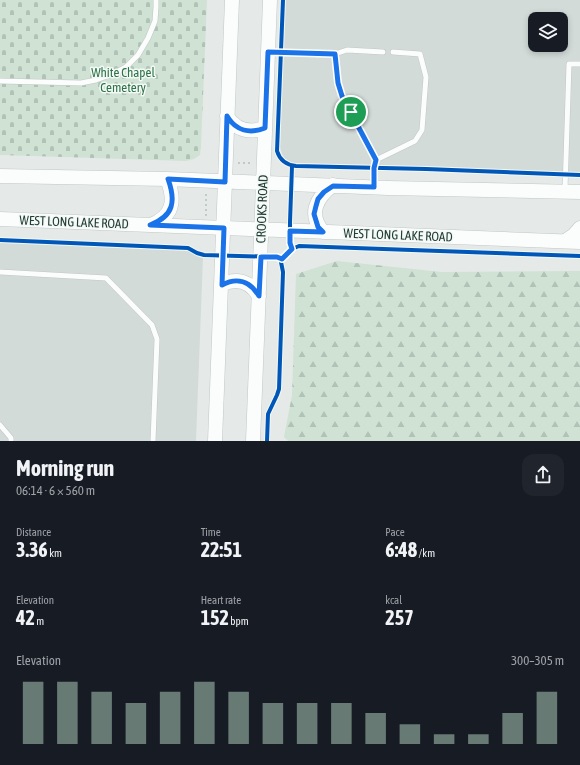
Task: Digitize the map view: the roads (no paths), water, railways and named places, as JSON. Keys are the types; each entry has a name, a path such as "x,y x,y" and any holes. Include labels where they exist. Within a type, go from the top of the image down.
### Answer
{"main road":[{"path":"215,441 232,0"},
{"name":"CROOKS ROAD","path":"252,441 262,229 270,0"},
{"path":"227,116 231,123 244,130 252,131 265,128"},
{"path":"0,176 168,179 333,186 576,193"},
{"path":"150,225 159,222 164,218 170,208 172,197 168,179"},
{"path":"323,232 318,227 314,214 318,199 324,192 333,186"},
{"name":"WEST LONG LAKE ROAD","path":"0,219 580,242"},
{"path":"565,241 574,235 580,228"},
{"path":"222,285 233,281 244,282 251,286 259,296"}],"lane":[{"path":"0,81 81,83 113,74 126,67 138,55 148,38 155,20 156,0"},
{"path":"268,52 335,54 347,50 383,52"},
{"path":"376,160 415,141 422,130 426,77 420,54 393,52"},
{"path":"335,54 338,83 342,96 376,160 374,168 374,187"},
{"path":"576,193 569,64 580,64"},
{"path":"0,272 106,278 152,325 157,339 153,441"},
{"path":"0,425 11,438 11,441"}],"park label":[{"name":"White Chapel Cemetery","path":"123,80"}]}
